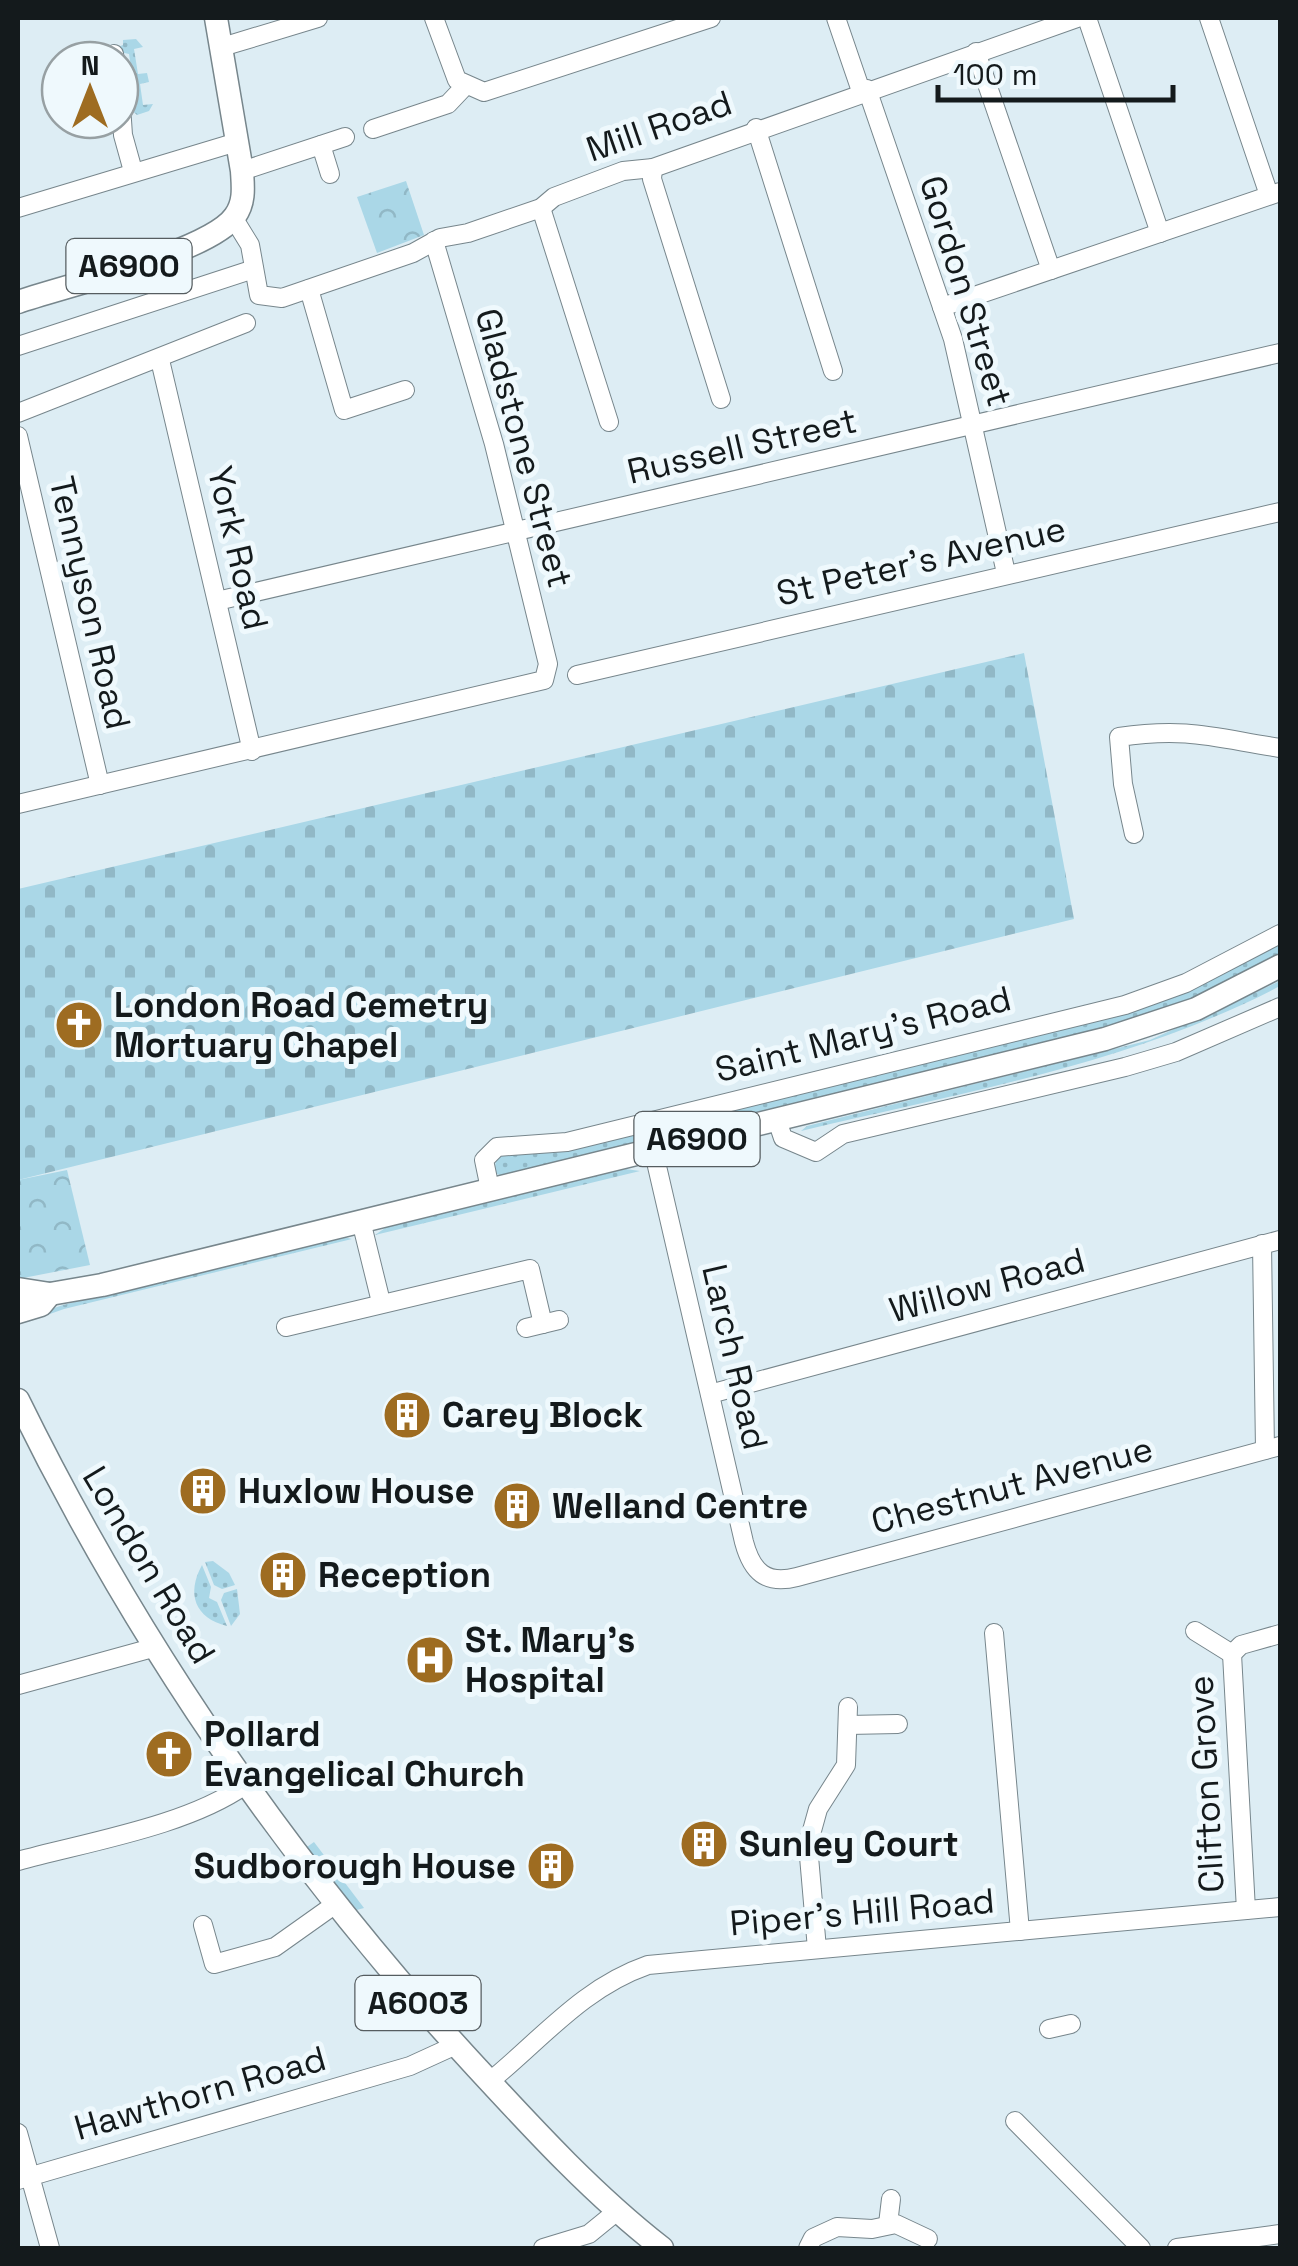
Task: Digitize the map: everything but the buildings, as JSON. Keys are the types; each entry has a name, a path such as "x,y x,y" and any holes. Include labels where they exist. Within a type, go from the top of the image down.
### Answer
{"main road":[{"name":"A6900","path":"18,302 205,241 234,218 244,193 216,18"},
{"name":"Saint Mary's Road","path":"18,1289 50,1294 1147,1027 1196,1009 1280,966"},
{"name":"Saint Mary's Road","path":"18,1312 41,1305 50,1294"},
{"name":"London Road","path":"18,1400 156,1647 244,1785 456,2046 616,2212 662,2248"}],"street":[{"path":"222,47 318,18"},
{"path":"434,18 453,73 465,86 487,92 711,18"},
{"name":"Gordon Street","path":"836,18 942,307 1006,573"},
{"name":"Mill Road","path":"254,269 259,294 282,298 540,208 554,198 623,171 653,168 756,128 1078,18"},
{"path":"1086,18 1160,232"},
{"path":"942,307 1275,193 1209,18"},
{"path":"976,52 1051,270"},
{"path":"373,129 448,104 465,86"},
{"path":"756,128 834,371"},
{"path":"242,171 345,137"},
{"path":"124,140 133,171"},
{"path":"18,208 237,142"},
{"path":"320,145 330,174"},
{"path":"653,168 652,179 721,399"},
{"path":"540,208 609,422"},
{"path":"18,346 254,269 250,245 234,218"},
{"name":"Gladstone Street","path":"252,751 544,680 549,673 517,532 434,242"},
{"path":"309,289 344,410 406,390"},
{"path":"18,413 246,324"},
{"name":"Russell Street","path":"217,602 1280,353"},
{"name":"York Road","path":"160,360 252,751"},
{"name":"Tennyson Road","path":"18,436 100,784"},
{"name":"St Peter's Avenue","path":"576,675 1280,512"},
{"path":"1134,834 1123,784 1119,737 1172,730 1206,732 1280,748"},
{"path":"18,804 252,751"},
{"name":"Saint Mary's Road","path":"490,1189 484,1160 496,1147 567,1142 1125,1005 1186,983 1280,934"},
{"name":"Saint Mary's Road","path":"777,1120 783,1138 816,1152 844,1134 1176,1052 1280,1008"},
{"name":"Larch Road","path":"654,1150 748,1560 761,1575"},
{"path":"361,1221 380,1302"},
{"path":"1271,1242 1273,1448"},
{"name":"Willow Road","path":"710,1394 1271,1242"},
{"path":"286,1327 530,1270 543,1324"},
{"name":"Chestnut Avenue","path":"761,1575 780,1581 797,1577 1273,1448"},
{"path":"1195,1631 1232,1654 1240,1646 1280,1634"},
{"path":"994,1633 1020,1931"},
{"path":"18,1685 156,1647"},
{"name":"Clifton Grove","path":"1232,1654 1246,1910"},
{"path":"817,1949 810,1827 846,1766 848,1716 898,1724"},
{"path":"18,1861 172,1817 227,1798 244,1785"},
{"path":"203,1925 214,1964 275,1947 337,1903"},
{"name":"Piper's Hill Road","path":"489,2082 588,1994 614,1977 682,1960 1280,1907"},
{"path":"1049,2029 1071,2024"},
{"name":"Hawthorn Road","path":"23,2178 413,2066 456,2046"},
{"path":"1015,2121 1141,2248"},
{"path":"18,2133 23,2178 50,2248"},
{"path":"888,2224 891,2199"},
{"path":"543,2248 588,2234 616,2212"},
{"path":"808,2248 825,2229 872,2229 888,2224 928,2238"},
{"path":"1177,2248 1280,2234"}],"green space":[{"path":"147,73 149,82 140,84 140,74"},
{"path":"140,84 143,105 153,104 149,111 140,114"},
{"path":"406,181 424,235 377,253 357,197"},
{"path":"1024,653 1074,919 18,1180 18,889"},
{"path":"1280,942 1280,955 1183,1004 1125,1025 506,1177 494,1173 497,1154 1035,1035"},
{"path":"1280,981 1280,986 1223,1013 1165,1036 1106,1056 801,1131 807,1126 1150,1040"},
{"path":"626,1169 640,1171 375,1235 388,1226"},
{"path":"67,1170 90,1265 18,1279 18,1180"},
{"path":"340,1236 352,1239 64,1309 30,1321 31,1316 63,1305"},
{"path":"213,1561 229,1573 235,1585 222,1589 214,1585 205,1562"},
{"path":"202,1565 211,1587 209,1598 217,1602 227,1626 207,1617 196,1603 195,1586"},
{"path":"237,1589 240,1614 231,1626 221,1600 224,1593"},
{"path":"314,1842 364,1908 353,1911 307,1847"}],"place":[{"name":"London Road Cemetry Mortuary Chapel","path":"79,1025"},
{"name":"Carey Block","path":"407,1415"},
{"name":"Huxlow House","path":"203,1491"},
{"name":"Welland Centre","path":"517,1506"},
{"name":"Reception","path":"283,1575"},
{"name":"St. Mary's Hospital","path":"430,1660"},
{"name":"Pollard Evangelical Church","path":"169,1754"},
{"name":"Sunley Court","path":"704,1844"},
{"name":"Sudborough House","path":"551,1866"}]}
